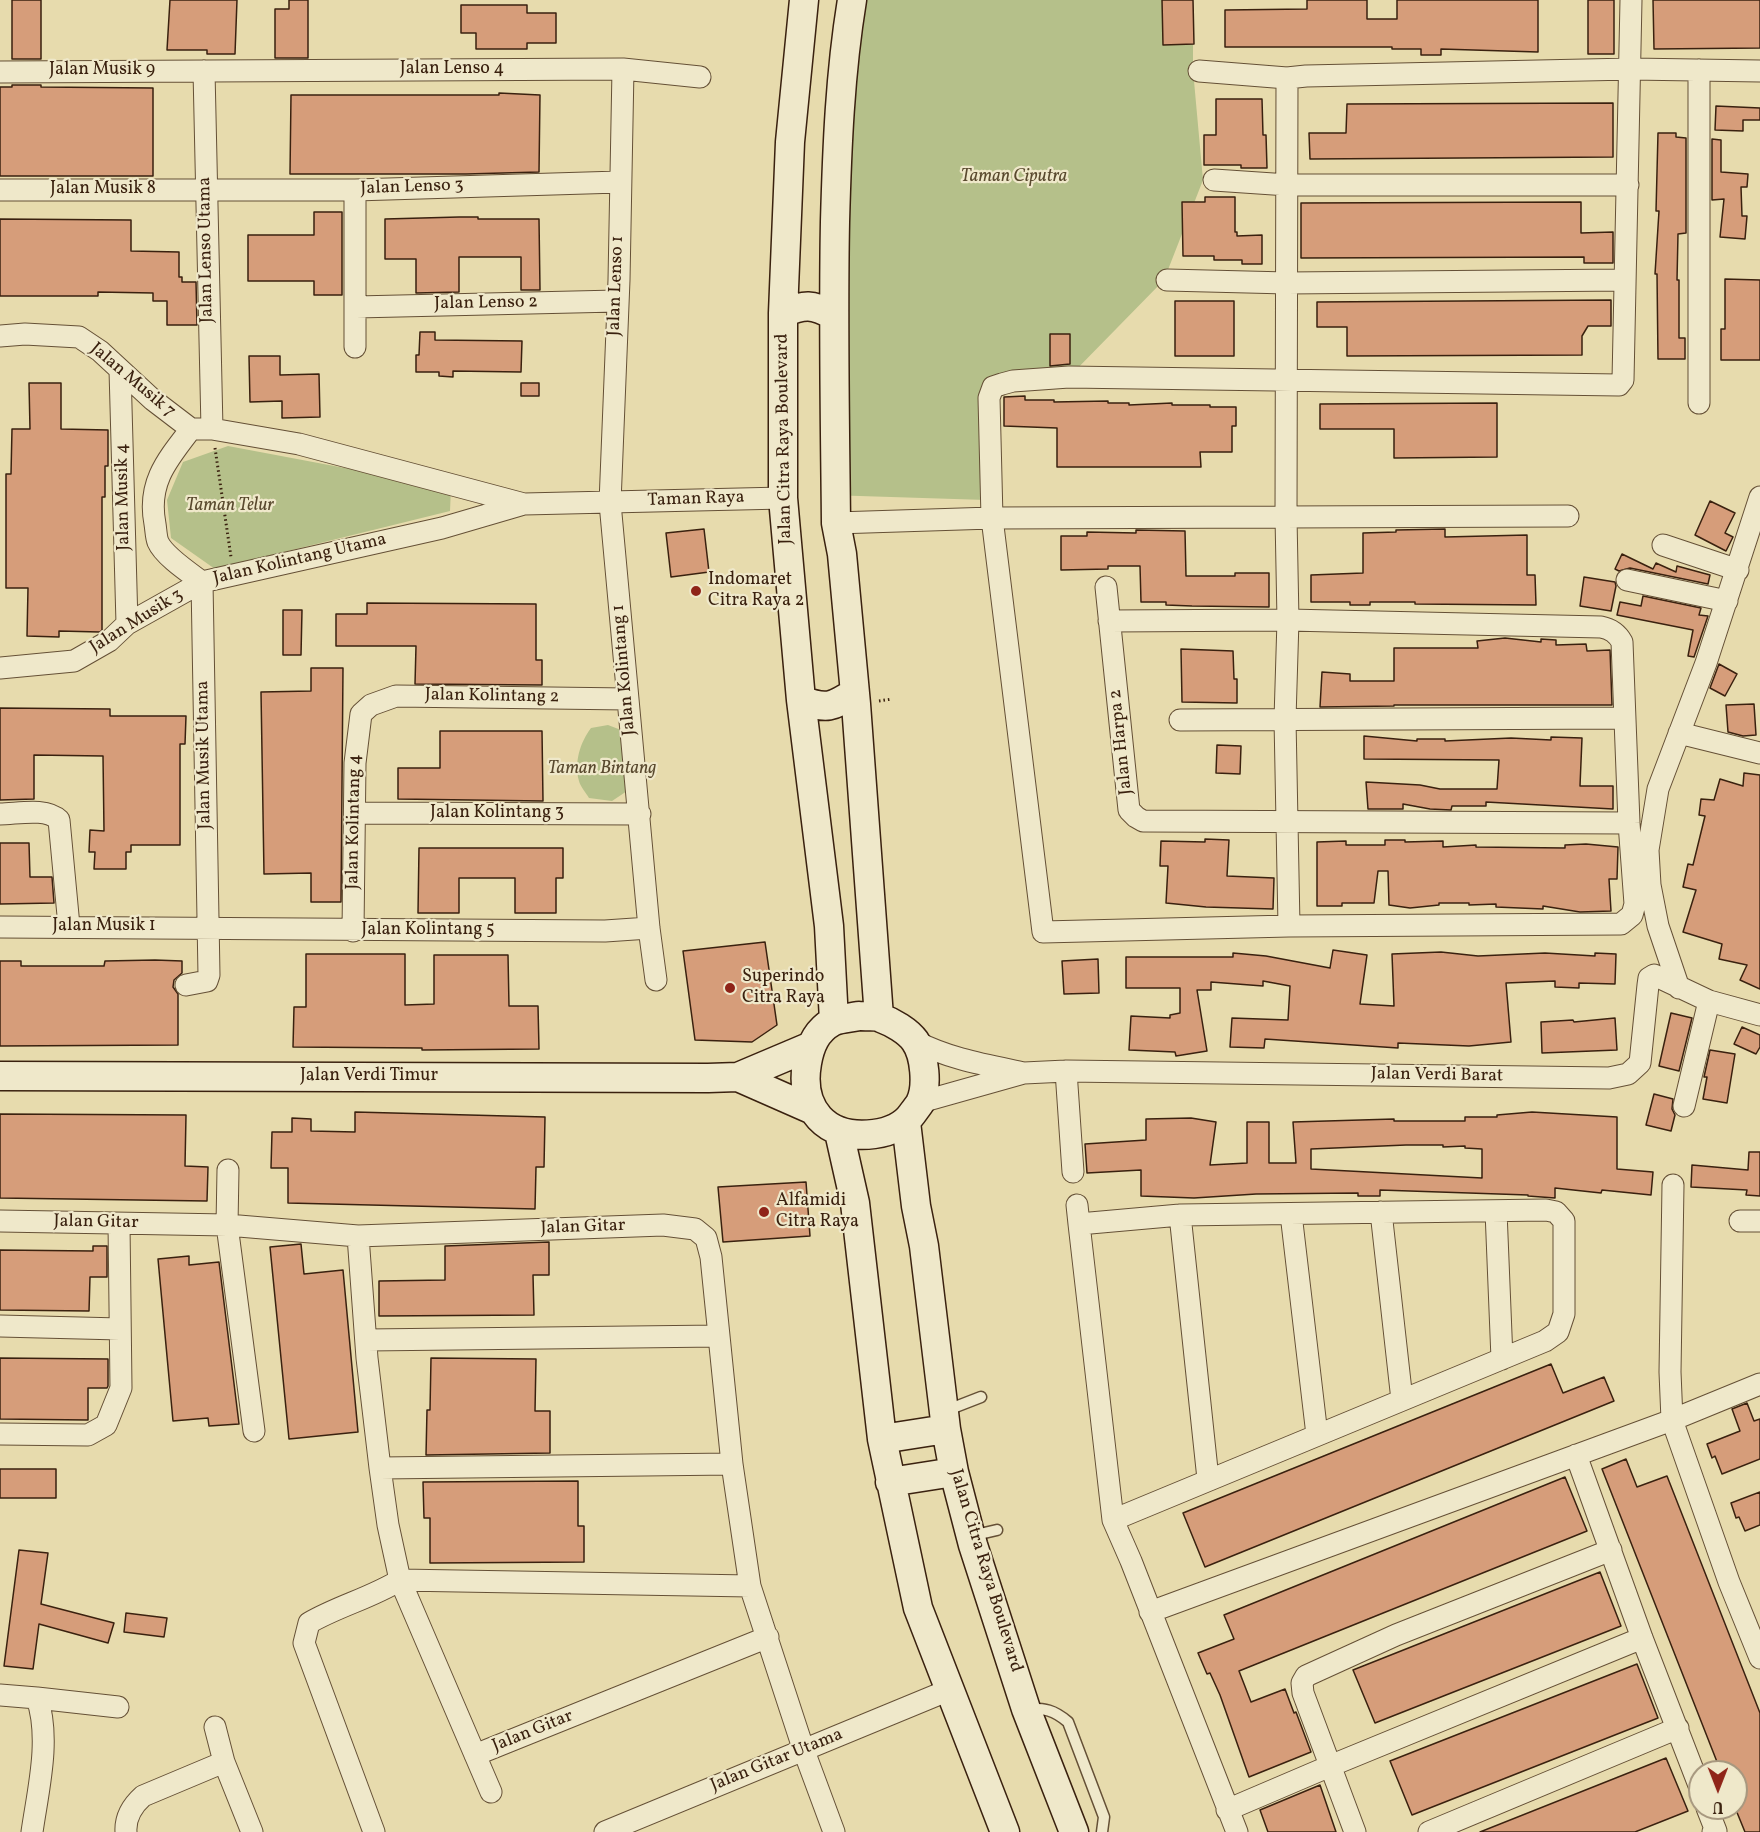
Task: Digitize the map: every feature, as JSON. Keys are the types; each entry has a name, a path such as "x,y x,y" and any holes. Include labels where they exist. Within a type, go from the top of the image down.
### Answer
{"main road":[{"name":"Jalan Citra Raya Boulevard","path":"804,0 790,142 783,313 783,498 801,700 829,926 834,1021"},
{"path":"852,0 845,41 837,158 833,315 836,523 842,554 855,693 879,1017"},
{"path":"783,313 799,306 807,306 818,307 833,315"},
{"path":"801,700 828,707 855,693"},
{"path":"879,1017 897,1026 915,1041 922,1061 925,1082 913,1112 886,1132 863,1135 839,1132 823,1123 813,1110 805,1087 809,1047 821,1030 834,1021 879,1017"},
{"name":"Jalan Verdi Timur","path":"0,1076 738,1077 809,1047"},
{"name":"Jalan Verdi Timur","path":"738,1077 813,1110"},
{"name":"Jalan Citra Raya Boulevard","path":"913,1112 916,1206 924,1246 945,1420 954,1472 984,1533 1026,1709 1074,1832"},
{"path":"839,1132 855,1203 882,1439 918,1608 1005,1832"},
{"path":"882,1439 945,1420"},
{"path":"890,1482 954,1472"}],"street":[{"path":"1109,621 1288,620 1610,629 1618,635 1622,642 1629,823 1635,904 1632,915 1621,924 1289,926 1043,932 992,518 988,413 990,393 993,387 1013,381 1069,377 1287,382 1619,385 1623,380 1630,0"},
{"name":"Jalan Lenso 4","path":"204,71 622,69 700,77"},
{"name":"Jalan Lenso 1","path":"610,503 622,69"},
{"path":"1199,71 1287,78 1630,69 1760,71"},
{"path":"1699,70 1699,403"},
{"name":"Jalan Musik 9","path":"0,72 204,71"},
{"name":"Jalan Lenso Utama","path":"204,71 212,429"},
{"path":"1287,78 1286,517 1288,620 1285,719 1289,926"},
{"path":"1214,180 1288,185 1628,185"},
{"name":"Jalan Lenso 3","path":"206,191 619,182"},
{"name":"Jalan Musik 8","path":"0,189 206,191"},
{"path":"355,189 355,348"},
{"path":"1167,280 1287,283 1624,280"},
{"name":"Jalan Lenso 2","path":"356,307 617,302"},
{"name":"Jalan Musik 7","path":"0,336 26,334 79,337 100,351 153,400 191,429"},
{"name":"Jalan Musik 4","path":"120,370 127,624"},
{"name":"Jalan Kolintang Utama","path":"524,504 442,528 233,577 202,582 158,544 153,517 154,487 169,456 191,429 212,429 299,444 524,504 610,503"},
{"path":"1679,988 1658,926 1650,885 1648,850 1658,789 1706,663 1738,570 1754,538 1760,497"},
{"name":"Taman Raya","path":"610,503 783,498"},
{"name":"Jalan Kolintang 1","path":"610,503 649,928 656,980"},
{"path":"836,523 992,518 1568,516"},
{"path":"1663,545 1738,570"},
{"path":"1627,580 1727,601"},
{"name":"Jalan Musik 3","path":"0,668 74,661 110,642 127,624 202,582"},
{"name":"Jalan Musik Utama","path":"186,985 202,984 207,981 209,975 202,582"},
{"name":"Jalan Harpa 2","path":"1106,587 1129,810 1143,821 1629,823"},
{"name":"Jalan Kolintang 2","path":"361,714 371,705 396,696 628,699"},
{"name":"Jalan Kolintang 4","path":"353,931 355,763 361,714"},
{"path":"1180,720 1624,718"},
{"path":"1679,733 1760,753"},
{"path":"0,814 47,813 59,820 69,926"},
{"name":"Jalan Kolintang 3","path":"355,813 640,814"},
{"name":"Jalan Musik 1","path":"0,927 207,928"},
{"name":"Jalan Kolintang 5","path":"207,928 353,931 606,931 649,928"},
{"name":"Jalan Verdi Barat","path":"913,1112 1024,1074 1066,1071 1609,1078 1628,1074 1640,1063 1649,978 1654,975 1709,1001 1760,1015"},
{"path":"1684,1106 1709,1001"},
{"name":"Jalan Verdi Barat","path":"915,1041 933,1051 1024,1074"},
{"path":"1066,1071 1073,1172"},
{"path":"228,1170 227,1225 254,1431"},
{"path":"1673,1185 1670,1372 1672,1420 1729,1582 1760,1658"},
{"path":"1113,1520 1545,1341 1558,1332 1564,1314 1564,1221 1556,1212 1546,1210 1180,1215 1078,1214 1113,1520 1237,1832"},
{"path":"1496,1211 1502,1359"},
{"path":"1382,1212 1402,1400"},
{"path":"1291,1214 1317,1435"},
{"path":"1180,1215 1208,1479"},
{"name":"Jalan Gitar","path":"0,1221 227,1225 358,1236 663,1225 695,1229 706,1238 711,1257 732,1464 750,1586 804,1751 834,1832"},
{"path":"0,1434 88,1435 106,1425 121,1388 119,1224"},
{"name":"Jalan Gitar","path":"358,1236 380,1468 388,1525 400,1580 475,1755 768,1637"},
{"path":"0,1326 120,1329"},
{"path":"367,1340 719,1336"},
{"path":"1150,1612 1672,1420 1760,1384"},
{"path":"1576,1455 1642,1638 1690,1760"},
{"path":"380,1468 732,1464"},
{"path":"1355,1832 1303,1693 1302,1683 1306,1676 1396,1635 1611,1550"},
{"path":"374,1832 304,1643 309,1623 400,1580 750,1586"},
{"path":"1227,1810 1642,1638"},
{"name":"Jalan Gitar Utama","path":"604,1832 949,1689"},
{"path":"0,1695 118,1707"},
{"path":"32,1832 44,1736 42,1712 37,1698"},
{"path":"215,1727 224,1762 252,1832"},
{"path":"1429,1832 1678,1728"},
{"path":"475,1755 491,1792"},
{"path":"126,1832 133,1806 143,1796 224,1762"}],"lane":[{"path":"945,1420 981,1397"},
{"path":"1026,1709 1045,1708 1057,1712 1068,1722 1104,1816 1102,1832"}],"path":[{"path":"212,429 233,577"}],"green space":[{"name":"Taman Ciputra","path":"856,0 1193,0 1193,70 1203,180 1164,280 1069,377 988,398 986,500 828,495"},
{"name":"Taman Telur","path":"228,446 451,488 450,511 215,569 171,538 167,500 183,462"},
{"name":"Taman Bintang","path":"608,725 621,730 627,791 612,801 589,798 580,783 577,767 581,746 591,728"}],"building":[{"path":"12,0 41,0 41,59 12,59"},
{"path":"170,0 237,0 235,54 207,54 207,50 167,50"},
{"path":"289,0 308,0 308,58 275,58 275,9 289,9"},
{"path":"1162,0 1193,0 1194,44 1163,45"},
{"path":"1307,0 1367,0 1367,19 1397,19 1397,0 1538,0 1538,52 1441,49 1441,55 1421,55 1421,49 1392,49 1392,47 1225,47 1225,10 1307,9"},
{"path":"1588,0 1614,0 1614,54 1588,54"},
{"path":"1653,0 1760,0 1760,48 1654,49"},
{"path":"461,5 527,5 527,13 556,13 556,43 527,43 527,49 476,49 476,33 461,33"},
{"path":"12,85 153,88 153,176 0,176 0,87 12,87"},
{"path":"499,93 540,95 539,172 290,174 291,95 499,95"},
{"path":"1216,99 1262,99 1267,168 1204,165 1204,135 1216,135"},
{"path":"1613,103 1613,157 1310,159 1309,133 1346,133 1347,104"},
{"path":"1716,106 1760,108 1760,120 1743,120 1743,131 1715,130"},
{"path":"1658,133 1676,133 1676,137 1686,138 1686,233 1678,234 1677,280 1679,280 1679,338 1685,338 1685,359 1658,359 1657,274 1655,274 1659,211 1656,211"},
{"path":"1712,139 1721,140 1721,172 1748,174 1747,187 1741,187 1742,216 1747,216 1745,239 1720,237 1724,199 1712,200"},
{"path":"1205,197 1235,197 1235,232 1237,236 1262,235 1262,264 1242,264 1242,260 1214,260 1214,256 1183,256 1182,202 1205,202"},
{"path":"1581,202 1581,233 1613,232 1613,263 1584,263 1584,257 1301,258 1301,203"},
{"path":"314,212 342,212 342,295 314,295 314,281 248,281 248,235 314,235"},
{"path":"478,217 478,219 539,219 540,290 521,290 521,257 459,257 459,292 416,293 416,259 385,259 385,219"},
{"path":"0,219 131,220 131,251 179,252 179,277 182,277 182,282 196,282 197,325 167,325 167,301 153,301 153,293 98,292 98,296 0,296"},
{"path":"1725,279 1760,280 1760,360 1721,360 1721,329 1725,329"},
{"path":"1611,300 1611,326 1588,326 1582,336 1582,355 1347,356 1347,327 1317,327 1317,302"},
{"path":"1175,301 1234,301 1234,356 1175,356"},
{"path":"420,332 435,332 435,340 522,341 521,372 453,371 453,377 439,376 439,372 416,372"},
{"path":"1050,334 1070,334 1070,364 1050,366"},
{"path":"249,356 280,356 280,375 319,374 320,417 282,418 282,401 250,402"},
{"path":"29,383 61,383 61,429 108,430 108,466 105,466 105,497 102,497 102,630 100,632 59,631 59,637 27,636 28,588 6,588 6,474 11,474 12,429 30,429"},
{"path":"521,383 539,383 539,396 521,396"},
{"path":"1025,396 1025,400 1054,400 1054,402 1108,401 1108,403 1129,403 1129,405 1172,403 1172,405 1236,407 1236,426 1232,426 1232,452 1200,452 1201,467 1057,467 1057,428 1004,426 1004,397"},
{"path":"1497,403 1497,457 1394,458 1394,429 1320,429 1320,404"},
{"path":"1710,501 1735,513 1725,533 1733,537 1726,551 1695,535"},
{"path":"704,529 709,572 671,577 666,533"},
{"path":"1445,529 1445,537 1527,535 1527,575 1535,575 1536,605 1370,602 1370,605 1350,605 1350,602 1311,602 1311,575 1363,573 1363,533"},
{"path":"1136,530 1185,531 1186,576 1269,573 1269,607 1166,605 1166,602 1141,602 1140,566 1061,570 1061,536 1087,536 1087,532 1136,533"},
{"path":"1622,554 1653,569 1656,563 1676,572 1677,566 1710,575 1708,584 1630,568 1619,571 1615,569"},
{"path":"1584,577 1615,582 1611,611 1580,606"},
{"path":"1643,596 1701,608 1699,615 1708,616 1694,657 1688,656 1693,630 1617,615 1620,602 1641,606"},
{"path":"367,603 536,604 536,660 542,660 542,685 415,684 416,646 336,646 336,614 367,614"},
{"path":"283,610 302,610 301,655 283,655"},
{"path":"1505,638 1541,642 1541,639 1556,640 1556,645 1586,644 1587,651 1610,650 1612,705 1320,707 1322,672 1350,674 1350,681 1394,681 1394,648 1478,648 1477,641"},
{"path":"1181,649 1233,651 1234,679 1237,679 1237,703 1182,702"},
{"path":"1719,664 1737,674 1725,696 1710,688"},
{"path":"311,668 343,668 341,902 311,902 311,873 264,874 261,692 311,691"},
{"path":"1754,704 1756,735 1743,736 1728,732 1726,705"},
{"path":"0,708 110,709 110,716 186,716 185,744 180,744 180,845 131,845 131,852 126,852 126,869 94,869 95,852 89,852 90,830 104,831 103,756 34,755 34,799 0,800"},
{"path":"440,731 542,731 543,801 398,799 398,768 440,768"},
{"path":"1364,736 1417,741 1417,739 1445,739 1445,741 1582,738 1580,786 1613,786 1613,809 1486,802 1486,806 1452,806 1451,810 1403,804 1403,809 1368,809 1366,782 1420,785 1440,789 1497,789 1499,760 1364,759"},
{"path":"1217,745 1241,746 1240,774 1216,773"},
{"path":"1744,773 1760,775 1760,989 1740,980 1747,965 1719,959 1722,944 1683,932 1696,890 1683,887 1688,864 1693,865 1705,816 1699,815 1701,799 1714,800 1720,779 1743,786"},
{"path":"1205,839 1229,840 1227,876 1274,878 1273,909 1166,903 1168,866 1160,866 1161,841 1205,842"},
{"path":"1385,840 1443,841 1443,847 1476,845 1476,847 1565,848 1565,845 1586,844 1618,847 1617,879 1609,879 1611,911 1580,912 1543,906 1543,909 1496,907 1496,904 1469,905 1469,903 1439,903 1439,905 1410,908 1389,905 1388,871 1378,871 1374,903 1317,906 1317,842 1346,841 1346,845 1385,845"},
{"path":"0,843 29,843 30,877 52,877 54,903 0,904"},
{"path":"419,848 563,848 563,878 556,878 556,913 515,913 515,878 459,878 459,913 418,913"},
{"name":"Superindo Citra Raya","path":"765,942 777,1025 752,1042 695,1040 683,951"},
{"path":"1333,950 1367,955 1360,1004 1394,1006 1392,954 1441,952 1478,956 1545,953 1595,956 1595,953 1616,954 1615,984 1579,983 1579,988 1555,987 1555,981 1506,983 1511,1042 1469,1046 1398,1043 1398,1048 1265,1039 1264,1048 1230,1047 1232,1018 1288,1020 1290,986 1263,981 1263,986 1211,982 1211,990 1197,990 1207,1051 1176,1056 1175,1052 1129,1050 1131,1016 1170,1018 1170,1015 1180,1013 1180,988 1126,988 1126,957 1233,957 1233,953 1266,956 1330,968"},
{"path":"306,954 405,954 405,1005 434,1004 434,955 508,955 509,1006 538,1006 539,1049 422,1050 422,1048 293,1047 294,1007 306,1007"},
{"path":"1098,959 1099,993 1064,994 1062,961"},
{"path":"0,961 21,961 21,966 104,966 105,961 182,961 182,973 174,980 173,987 178,994 178,1045 0,1046"},
{"path":"1671,1013 1692,1018 1679,1071 1659,1066"},
{"path":"1615,1018 1617,1050 1542,1053 1541,1022"},
{"path":"1742,1027 1760,1035 1760,1047 1756,1054 1734,1044"},
{"path":"1710,1050 1735,1054 1727,1103 1703,1099 1707,1077 1704,1077"},
{"path":"1654,1094 1673,1099 1672,1109 1675,1115 1671,1131 1646,1125"},
{"path":"355,1112 545,1117 544,1167 536,1167 535,1209 288,1203 288,1168 271,1168 272,1132 292,1132 292,1118 311,1119 311,1131 355,1132"},
{"path":"1532,1112 1617,1117 1617,1169 1653,1172 1651,1195 1555,1188 1555,1198 1380,1190 1380,1196 1358,1196 1358,1193 1256,1194 1194,1198 1141,1196 1141,1170 1087,1173 1085,1144 1146,1140 1146,1119 1191,1118 1216,1122 1210,1165 1247,1163 1247,1122 1269,1122 1269,1163 1296,1163 1293,1122 1394,1119 1394,1121 1465,1121 1465,1117 1497,1117 1497,1115","holes":["1443,1145 1443,1147 1465,1146 1465,1148 1482,1149 1482,1178 1311,1169 1311,1149"]},
{"path":"0,1114 186,1115 185,1166 208,1167 207,1201 0,1198"},
{"path":"1749,1152 1760,1152 1760,1196 1746,1195 1747,1190 1691,1187 1692,1165 1748,1170"},
{"name":"Alfamidi Citra Raya","path":"806,1182 810,1236 723,1242 718,1187"},
{"path":"549,1242 549,1275 533,1275 534,1315 379,1316 379,1281 445,1280 445,1246"},
{"path":"301,1244 304,1274 343,1270 358,1432 289,1439 270,1247"},
{"path":"93,1246 107,1246 107,1277 90,1277 89,1311 0,1310 0,1250 93,1251"},
{"path":"189,1256 189,1265 219,1262 239,1424 209,1426 208,1418 173,1421 158,1259"},
{"path":"0,1358 108,1359 108,1386 107,1388 88,1388 88,1420 0,1419"},
{"path":"431,1358 536,1359 535,1411 550,1411 550,1453 426,1455"},
{"path":"1551,1364 1563,1393 1604,1377 1614,1401 1205,1567 1183,1513"},
{"path":"1747,1403 1754,1421 1760,1419 1760,1459 1722,1474 1707,1444 1740,1431 1732,1409"},
{"path":"1626,1459 1637,1487 1667,1476 1760,1713 1760,1832 1745,1832 1740,1820 1748,1820 1748,1760 1716,1760 1602,1469"},
{"path":"0,1469 56,1469 56,1498 0,1498"},
{"path":"1565,1477 1587,1531 1239,1671 1251,1702 1285,1689 1311,1752 1249,1777 1220,1695 1198,1653 1234,1639 1224,1615"},
{"path":"578,1481 578,1526 584,1526 584,1562 430,1563 430,1518 424,1518 423,1482"},
{"path":"1760,1492 1760,1525 1745,1531 1739,1517 1736,1518 1731,1503"},
{"path":"19,1550 48,1553 41,1604 114,1623 108,1643 39,1624 33,1669 4,1666"},
{"path":"1600,1572 1621,1626 1375,1723 1353,1670"},
{"path":"126,1613 167,1618 164,1637 124,1632"},
{"path":"1637,1664 1658,1718 1412,1815 1390,1761"},
{"path":"1666,1758 1688,1811 1635,1832 1480,1832"},
{"path":"1320,1785 1336,1832 1268,1832 1260,1810"}],"place":[{"name":"Indomaret Citra Raya 2","path":"696,591"},
{"name":"Superindo Citra Raya","path":"730,988"},
{"name":"Alfamidi Citra Raya","path":"764,1212"}]}
